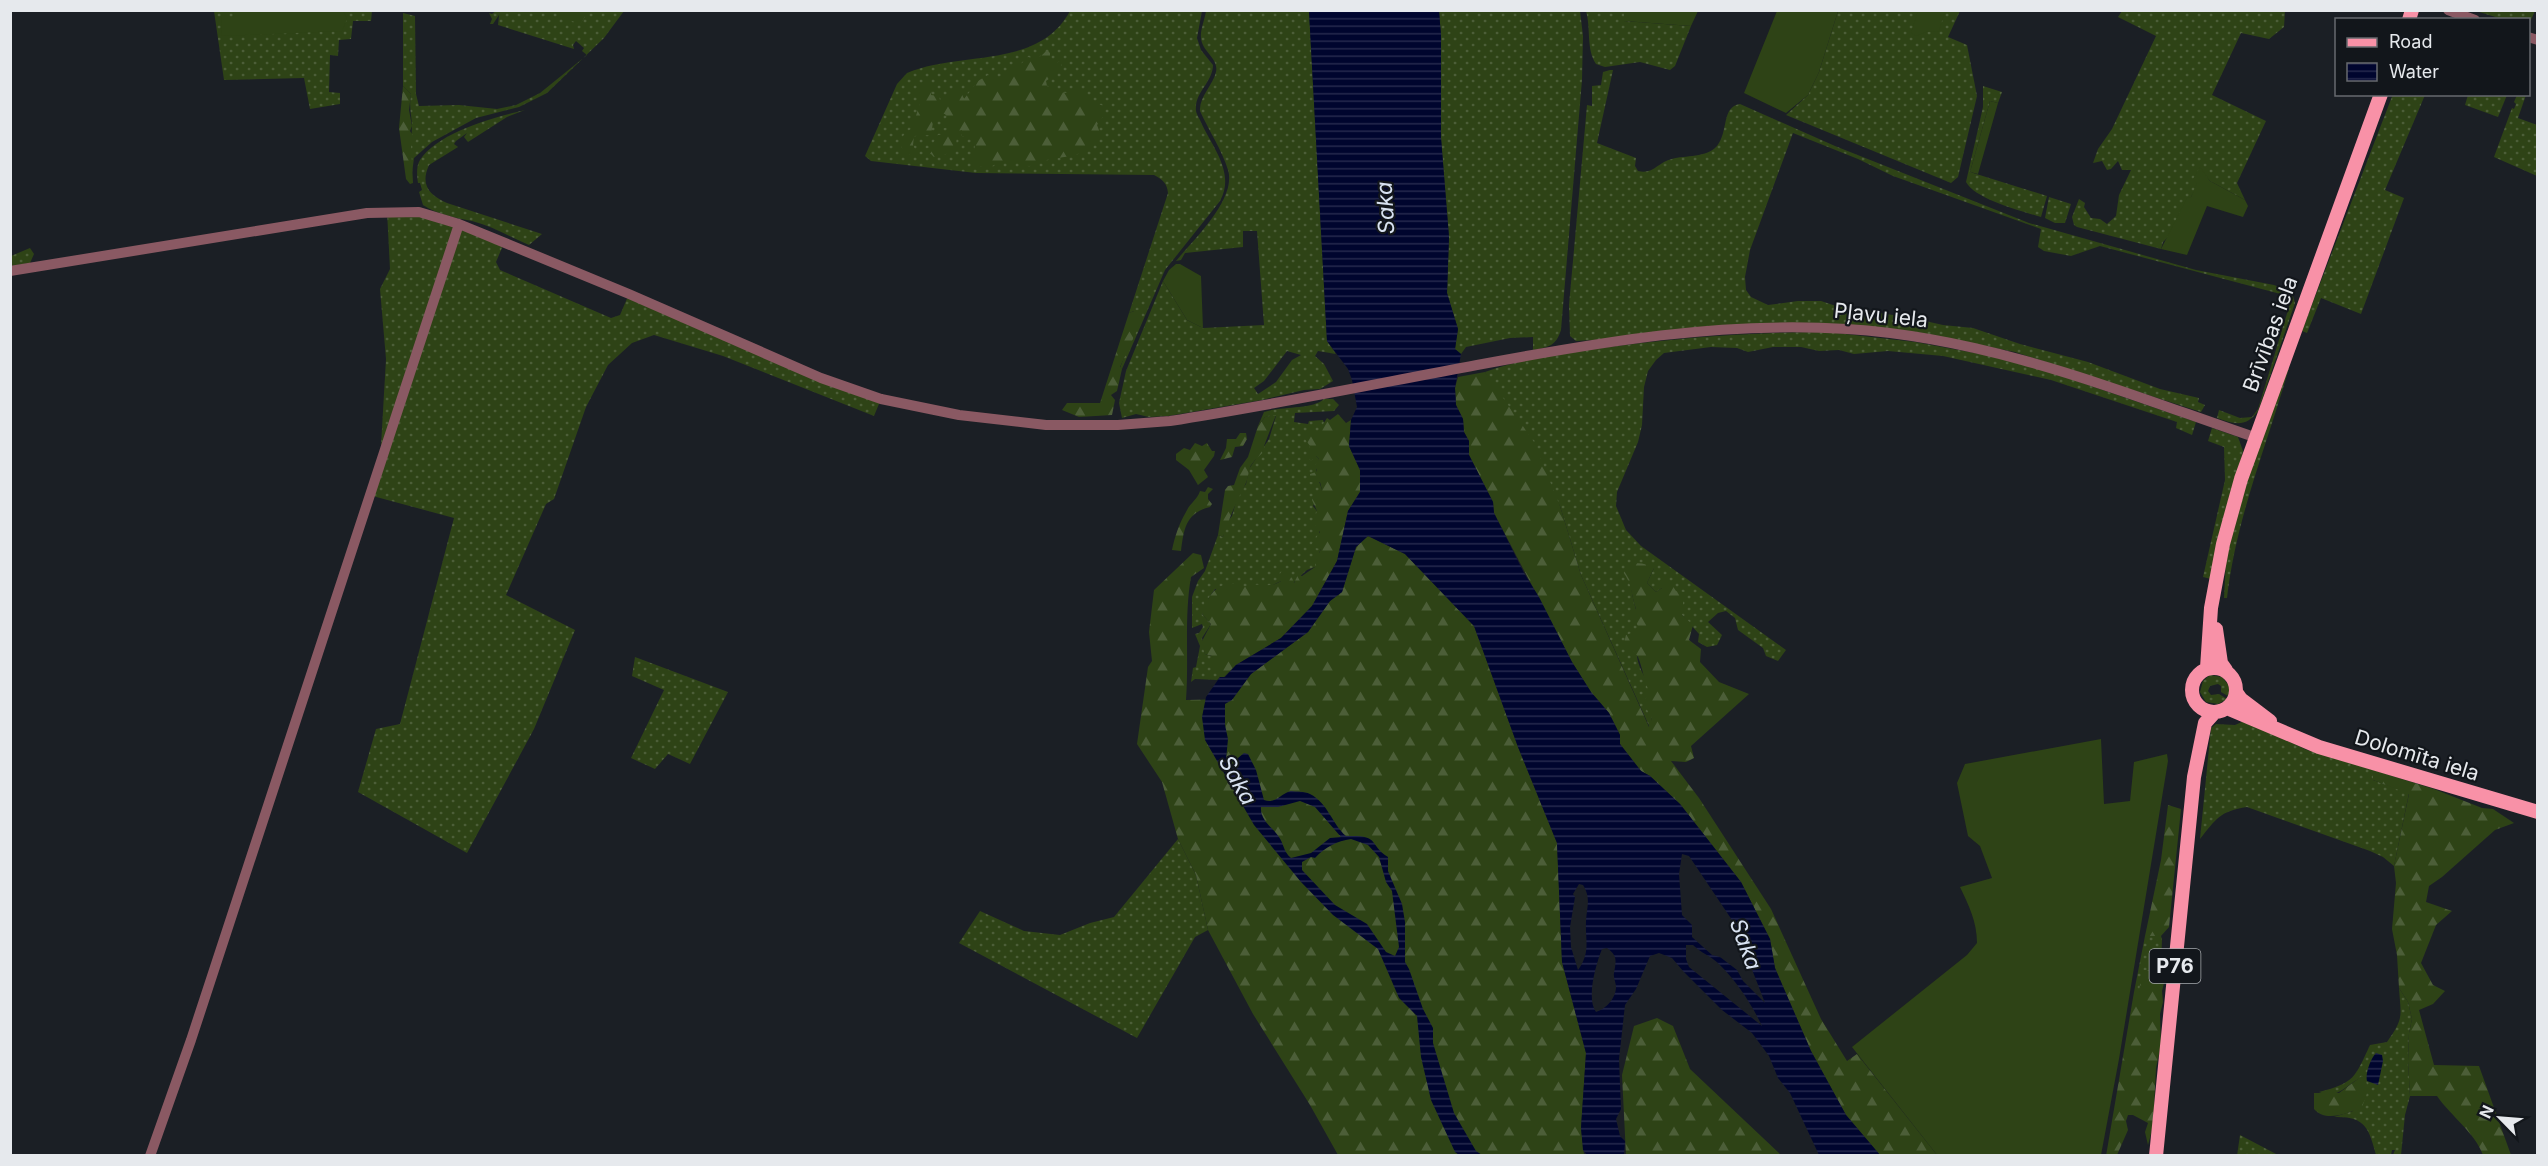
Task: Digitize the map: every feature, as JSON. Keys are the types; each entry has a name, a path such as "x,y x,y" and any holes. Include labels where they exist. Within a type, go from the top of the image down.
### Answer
{"main road":[{"name":"Brīvības iela","path":"2207,668 2211,608 2232,508 2254,437 2380,96"},
{"name":"Brīvības iela","path":"2215,594 2216,638 2221,663 2226,670"},
{"path":"2207,668 2226,670"},
{"name":"P76","path":"2156,1155 2194,777 2194,736 2196,717 2200,707 2194,699 2192,687 2197,675 2207,668"},
{"name":"P76","path":"2194,777 2205,723 2235,698 2234,680 2226,670"},
{"name":"Dolomīta iela","path":"2236,692 2241,699 2286,734"},
{"path":"2200,707 2221,710"},
{"name":"Dolomīta iela","path":"2221,710 2319,747 2538,812"}],"street":[{"path":"2448,10 2470,18"},
{"name":"Pļavu iela","path":"10,271 367,213 419,212 459,225 629,294 821,378 881,399 958,415 1046,426 1118,425 1198,416 1644,336 1784,327 1849,329 1963,345 2012,356 2069,372 2254,437"},
{"path":"150,1155 191,1040 459,225"}],"green space":[{"path":"343,10 347,19 342,31 222,36 221,17 233,17 234,11"},
{"path":"497,10 624,11 604,38 587,55 582,51 584,48 576,41 573,45 574,49 498,25 499,15 493,24 490,24 492,19 489,13 492,14"},
{"path":"1624,10 1698,11 1691,26 1624,21"},
{"path":"214,11 372,11 371,21 353,21 351,39 339,40 338,56 330,55 329,92 340,93 340,104 310,109 304,78 224,80"},
{"path":"561,11 589,11 580,24 564,18 566,12"},
{"path":"1070,11 1202,11 1197,38 1201,50 1213,65 1199,96 1196,111 1224,169 1224,190 1220,201 1165,270 1122,369 1120,368 1127,349 1134,311 1129,313 1168,193 1166,184 1162,180 1154,175 976,173 871,161 865,156 897,84 907,73 928,66 1019,50 1039,42 1056,30"},
{"path":"1206,11 1309,11 1327,341 1336,354 1318,351 1315,356 1324,364 1333,381 1320,389 1304,390 1262,400 1168,416 1149,417 1136,414 1122,418 1119,403 1126,371 1163,281 1187,320 1203,328 1264,325 1257,231 1243,231 1243,247 1185,253 1181,260 1176,261 1220,206 1229,181 1228,170 1219,148 1200,111 1202,101 1216,72 1215,63 1201,38","holes":["1287,351 1301,355 1292,360 1276,382 1258,394 1254,388 1264,381"]},
{"path":"1439,11 1580,11 1583,36 1582,80 1561,330 1554,343 1548,347 1533,350 1533,337 1510,338 1466,347 1461,354 1455,349 1458,329 1447,293 1449,237 1441,138"},
{"path":"1586,11 1624,11 1624,21 1691,26 1675,66 1670,70 1640,62 1605,67 1596,64 1593,58"},
{"path":"1777,11 1838,11 1819,72 1808,95 1786,113 1744,93"},
{"path":"1838,11 1960,11 1948,37 1967,45 1977,96 1958,177 1951,183 1786,115 1808,95 1819,72"},
{"path":"1918,11 1945,11 1939,31 1916,36 1911,33"},
{"path":"2122,11 2285,11 2284,27 2269,39 2241,33 2212,95 2266,121 2237,183 2245,200 2210,181 2204,174 2161,249 2077,227 2072,217 2079,199 2085,203 2084,207 2091,218 2100,219 2107,224 2116,216 2119,195 2131,170 2122,170 2118,161 2107,170 2102,161 2093,163 2098,149 2112,129 2156,36 2118,17"},
{"path":"2476,11 2535,11 2530,22 2530,18 2499,18"},
{"path":"403,13 415,16 416,94 419,106 459,105 497,109 516,105 540,93 583,58 547,93 519,107 476,118 432,142 414,158 412,173 410,161 411,94 403,86"},
{"path":"1047,50 1050,53 1050,62 1054,65 1061,60 1062,65 1057,68 1057,73 1046,81 1047,86 1059,92 1068,93 1080,88 1094,107 1098,104 1104,106 1105,114 1097,125 1100,133 1092,146 1080,153 1032,166 1007,161 984,168 973,165 971,160 974,157 975,142 969,137 962,136 962,130 957,132 956,148 950,153 934,157 931,154 923,155 924,149 930,148 938,135 947,134 948,127 941,129 941,123 947,117 941,114 940,120 933,122 931,135 914,136 913,145 916,151 907,156 904,152 901,141 911,129 909,122 915,119 921,100 918,96 921,85 936,84 937,86 932,88 931,95 939,96 940,100 945,98 950,90 960,90 964,99 978,81 988,75 993,78 1004,76 1014,63 1020,65 1028,57 1038,57"},
{"path":"1613,70 1597,143 1636,158 1635,166 1638,171 1652,170 1667,161 1713,150 1721,140 1730,110 1740,104 1835,146 2029,223 2196,270 2274,285 2292,293 2295,303 2258,411 2252,417 2258,409 2292,297 2100,246 2071,256 2044,251 2038,247 2041,229 1893,176 1793,133 1750,250 1745,277 1746,290 1751,297 1768,305 1821,301 1836,306 1973,328 2020,344 2088,362 2160,389 2199,398 2198,402 2205,405 2201,412 2015,352 1970,343 1843,325 1576,341 1570,336 1569,305 1587,105 1592,106 1592,86 1601,85 1603,72"},
{"path":"403,86 411,94 409,110 412,126 410,131 416,140 411,145 413,183 410,184 406,179 399,128"},
{"path":"1983,86 2002,92 1998,103 1990,101 1970,172 2047,196 2041,217 1988,199 1966,182 1983,107"},
{"path":"2392,96 2425,96 2385,190 2404,198 2361,314 2321,298 2307,333 2302,331"},
{"path":"2467,96 2507,96 2498,117 2465,105"},
{"path":"2517,96 2526,96 2518,118 2537,125 2537,176 2494,157 2512,108 2514,109 2516,104 2514,102"},
{"path":"1990,101 1998,103 1978,174 1970,172"},
{"path":"525,110 507,117 468,142 464,137 467,133 454,144 458,147 429,165 425,178 431,193 447,203 542,234 529,245 487,226 446,215 423,205 419,192 422,190 418,183 417,168 428,150 440,141 468,127"},
{"path":"2200,167 2210,181 2245,200 2248,206 2243,217 2207,206 2187,255 2161,249 2187,198 2191,197 2197,183 2193,179"},
{"path":"2049,197 2071,204 2065,223 2055,223 2045,218"},
{"path":"387,211 408,211 504,243 496,262 500,270 611,318 620,315 629,294 881,399 874,416 723,356 654,335 632,343 608,365 586,407 554,499 546,504 506,595 575,630 534,729 467,853 358,792 376,729 400,724 454,518 369,495 380,463 386,359 380,289 390,269"},
{"path":"30,248 34,254 30,263 11,266 11,256"},
{"path":"1176,264 1201,276 1203,328 1187,320 1163,281 1169,270"},
{"path":"1137,310 1141,313 1142,319 1120,367 1122,369 1117,391 1111,395 1115,400 1112,415 1079,417 1062,410 1067,403 1100,403 1129,313"},
{"path":"1828,332 1915,342 2018,361 2196,422 2192,435 2176,428 2177,422 2051,380 1943,356 1888,351 1854,354 1839,350 1819,351 1801,347 1773,347 1748,352 1737,348 1711,347 1664,353 1648,371 1638,442 1617,492 1616,506 1626,530 1641,546 1786,650 1778,661 1766,656 1763,648 1738,630 1735,618 1726,611 1718,613 1708,622 1722,635 1717,645 1707,647 1698,642 1699,634 1682,615 1676,591 1662,588 1656,592 1647,583 1654,568 1631,582 1640,628 1638,660 1652,699 1650,728 1581,575 1560,506 1485,372 1542,357 1629,344 1742,334"},
{"path":"2289,368 2245,510 2231,568 2227,598 2224,598 2226,560 2241,497 2285,371"},
{"path":"1485,372 1534,442 1560,506 1581,575 1649,727 1652,718 1646,708 1645,699 1650,693 1638,657 1624,643 1626,635 1640,630 1631,613 1636,609 1630,585 1623,572 1630,565 1641,563 1654,568 1647,583 1656,592 1662,588 1662,583 1670,582 1676,591 1684,592 1682,615 1693,625 1689,640 1701,649 1700,662 1719,682 1749,694 1691,746 1694,758 1686,762 1671,761 1699,798 1771,909 1821,1019 1847,1061 1857,1054 1937,1155 1880,1155 1846,1115 1811,1051 1775,968 1770,939 1741,882 1680,804 1650,776 1641,771 1620,744 1620,735 1609,713 1591,692 1572,662 1494,513 1493,502 1469,455 1469,441 1464,432 1463,419 1456,405 1455,388 1458,377"},
{"path":"1324,399 1333,399 1339,405 1334,411 1295,413 1294,422 1308,424 1309,421 1323,420 1324,423 1316,456 1319,459 1316,472 1322,490 1313,506 1317,511 1321,549 1319,553 1315,553 1315,567 1307,570 1293,583 1281,581 1269,587 1215,589 1208,599 1205,613 1202,614 1211,624 1202,638 1205,654 1212,656 1220,677 1217,680 1195,679 1191,682 1200,646 1195,634 1199,633 1203,627 1202,624 1192,628 1192,597 1205,571 1218,535 1223,537 1226,523 1232,516 1238,495 1246,484 1249,469 1269,439 1276,416 1265,417 1258,426 1264,412 1312,405"},
{"path":"2219,410 2240,418 2252,417 2244,422 2229,422 2217,418"},
{"path":"1338,414 1346,423 1351,420 1349,446 1360,470 1360,492 1348,511 1337,561 1312,606 1281,638 1236,665 1224,677 1220,677 1213,669 1212,656 1205,654 1201,643 1211,624 1202,614 1205,612 1204,599 1208,599 1216,589 1226,585 1235,584 1238,588 1274,584 1281,581 1279,575 1282,571 1292,578 1294,583 1298,575 1302,576 1315,567 1315,553 1319,553 1321,549 1310,547 1320,532 1315,525 1317,511 1312,500 1314,494 1322,490 1320,482 1310,482 1310,474 1316,472 1317,469 1314,467 1319,459 1316,456 1311,461 1308,457 1310,446 1305,439 1312,431 1318,432 1327,418 1330,420"},
{"path":"1276,415 1264,446 1265,451 1251,466 1223,537 1218,535 1225,490 1228,486 1234,485 1240,468 1248,457 1258,426 1265,417"},
{"path":"2212,428 2238,437 2243,451 2211,579 2203,577 2225,480 2224,447 2208,441"},
{"path":"1240,433 1246,433 1247,439 1243,446 1235,447 1232,457 1220,460 1226,448 1227,439 1236,439"},
{"path":"1195,443 1202,446 1207,443 1212,451 1215,451 1204,470 1208,477 1198,485 1189,470 1176,460 1176,454 1184,448 1190,450"},
{"path":"1208,487 1213,489 1208,494 1208,499 1212,504 1191,517 1183,535 1181,551 1172,550 1181,521 1200,491 1205,492"},
{"path":"1368,536 1405,554 1474,626 1518,747 1557,843 1562,962 1586,1053 1581,1128 1584,1155 1338,1155 1310,1105 1253,1014 1208,930 1196,875 1178,839 1162,782 1137,744 1148,667 1152,661 1149,632 1154,590 1193,553 1201,555 1204,568 1191,577 1187,623 1186,700 1232,699 1251,674 1308,632 1330,601 1342,592 1356,547"},
{"path":"635,657 728,692 690,764 668,754 655,769 631,758 664,690 632,676"},
{"path":"2210,675 2222,677 2230,687 2228,696 2221,692 2221,686 2218,684 2210,686 2208,691 2211,695 2219,694 2227,699 2218,704 2206,702 2200,692 2203,681"},
{"path":"2244,721 2307,750 2373,770 2373,780 2409,793 2394,866 2383,857 2370,851 2247,807 2219,817 2200,839 2211,728 2216,724 2235,725"},
{"path":"2101,739 2104,804 2130,801 2134,762 2167,754 2168,761 2101,1155 1937,1155 1852,1047 1967,955 1977,943 1974,921 1960,887 1992,878 1980,846 1968,836 1957,783 1965,764"},
{"path":"2373,770 2434,789 2482,808 2493,809 2514,823 2495,830 2429,886 2426,902 2452,911 2436,925 2421,963 2433,985 2445,991 2433,1004 2419,1010 2434,1065 2479,1066 2511,1155 2483,1155 2469,1132 2437,1096 2410,1096 2408,1061 2412,1019 2408,1002 2399,988 2397,955 2392,929 2396,883 2394,866 2409,794 2373,780"},
{"path":"2168,805 2181,809 2169,927 2161,936 2145,936 2161,860"},
{"path":"1178,839 1196,875 1208,930 1195,937 1137,1038 959,943 980,911 1024,931 1060,935 1090,923 1114,917"},
{"path":"2145,936 2161,936 2162,939 2160,967 2157,966 2139,992 2134,992"},
{"path":"2157,966 2164,971 2165,979 2160,1014 2161,1045 2156,1068 2153,1126 2148,1145 2145,1132 2148,1123 2133,1115 2128,1115 2126,1121 2128,1130 2117,1155 2106,1156 2134,992 2139,992 2142,970 2150,970"},
{"path":"2399,988 2408,1002 2412,1019 2408,1061 2410,1096 2405,1115 2401,1155 2393,1155 2395,1150 2392,1150 2391,1155 2376,1155 2368,1131 2359,1121 2334,1117 2353,1111 2362,1077 2337,1093 2319,1092 2347,1082 2357,1072 2370,1045 2387,1042 2399,1022"},
{"path":"1657,1018 1673,1026 1690,1069 1781,1155 1626,1155 1622,1075 1634,1026"},
{"path":"2362,1076 2367,1087 2362,1107 2337,1116 2325,1115 2314,1109 2314,1093 2339,1093"},
{"path":"2240,1135 2278,1155 2237,1156"}],"water":[{"name":"Saka","path":"1309,11 1439,11 1441,138 1449,237 1447,293 1458,329 1455,349 1461,354 1455,388 1456,405 1463,419 1464,432 1469,441 1469,455 1493,502 1494,513 1524,573 1539,597 1572,662 1591,692 1609,713 1620,735 1620,744 1641,771 1650,776 1680,804 1741,882 1770,939 1775,968 1811,1051 1846,1115 1880,1155 1819,1155 1790,1093 1778,1078 1769,1056 1752,1033 1722,1010 1672,958 1659,953 1650,956 1636,989 1625,1005 1619,1059 1621,1109 1616,1119 1620,1136 1625,1141 1624,1155 1587,1155 1583,1150 1581,1128 1586,1053 1562,962 1557,843 1518,747 1474,626 1405,554 1368,536 1356,547 1342,592 1330,601 1308,632 1251,674 1232,700 1225,704 1228,739 1226,760 1231,767 1238,768 1238,758 1244,753 1248,754 1256,770 1264,800 1275,800 1291,791 1310,794 1326,808 1346,836 1369,839 1388,857 1388,871 1402,904 1405,922 1405,962 1433,1028 1433,1043 1454,1113 1476,1151 1482,1155 1459,1155 1455,1152 1431,1100 1421,1057 1417,1016 1399,998 1378,949 1333,915 1301,882 1254,825 1205,740 1202,717 1206,697 1220,677 1225,677 1236,665 1281,638 1312,606 1337,561 1348,511 1360,492 1360,470 1349,446 1351,420 1357,407 1352,380 1348,369 1327,341","holes":["1300,801 1315,807 1341,837 1330,838 1311,853 1291,858 1286,853 1279,837 1264,820 1261,812 1261,807 1278,807","1351,839 1368,845 1379,857 1386,882 1392,891 1399,947 1395,956 1386,952 1367,924 1335,905 1302,870 1302,862 1311,857 1315,858 1327,848","1682,854 1689,856 1734,923 1765,1003 1743,981 1737,970 1720,957 1712,955 1692,937 1692,925 1682,915 1679,874","1579,884 1583,885 1588,898 1586,946 1585,957 1578,970 1571,947 1570,927 1575,897 1573,894","1686,945 1693,945 1716,961 1732,978 1762,1026 1689,967 1686,959","1607,948 1615,956 1616,987 1610,1002 1596,1012 1592,998 1595,972 1602,949"]},
{"path":"2376,1053 2382,1055 2383,1061 2378,1085 2367,1081 2369,1066"}]}
